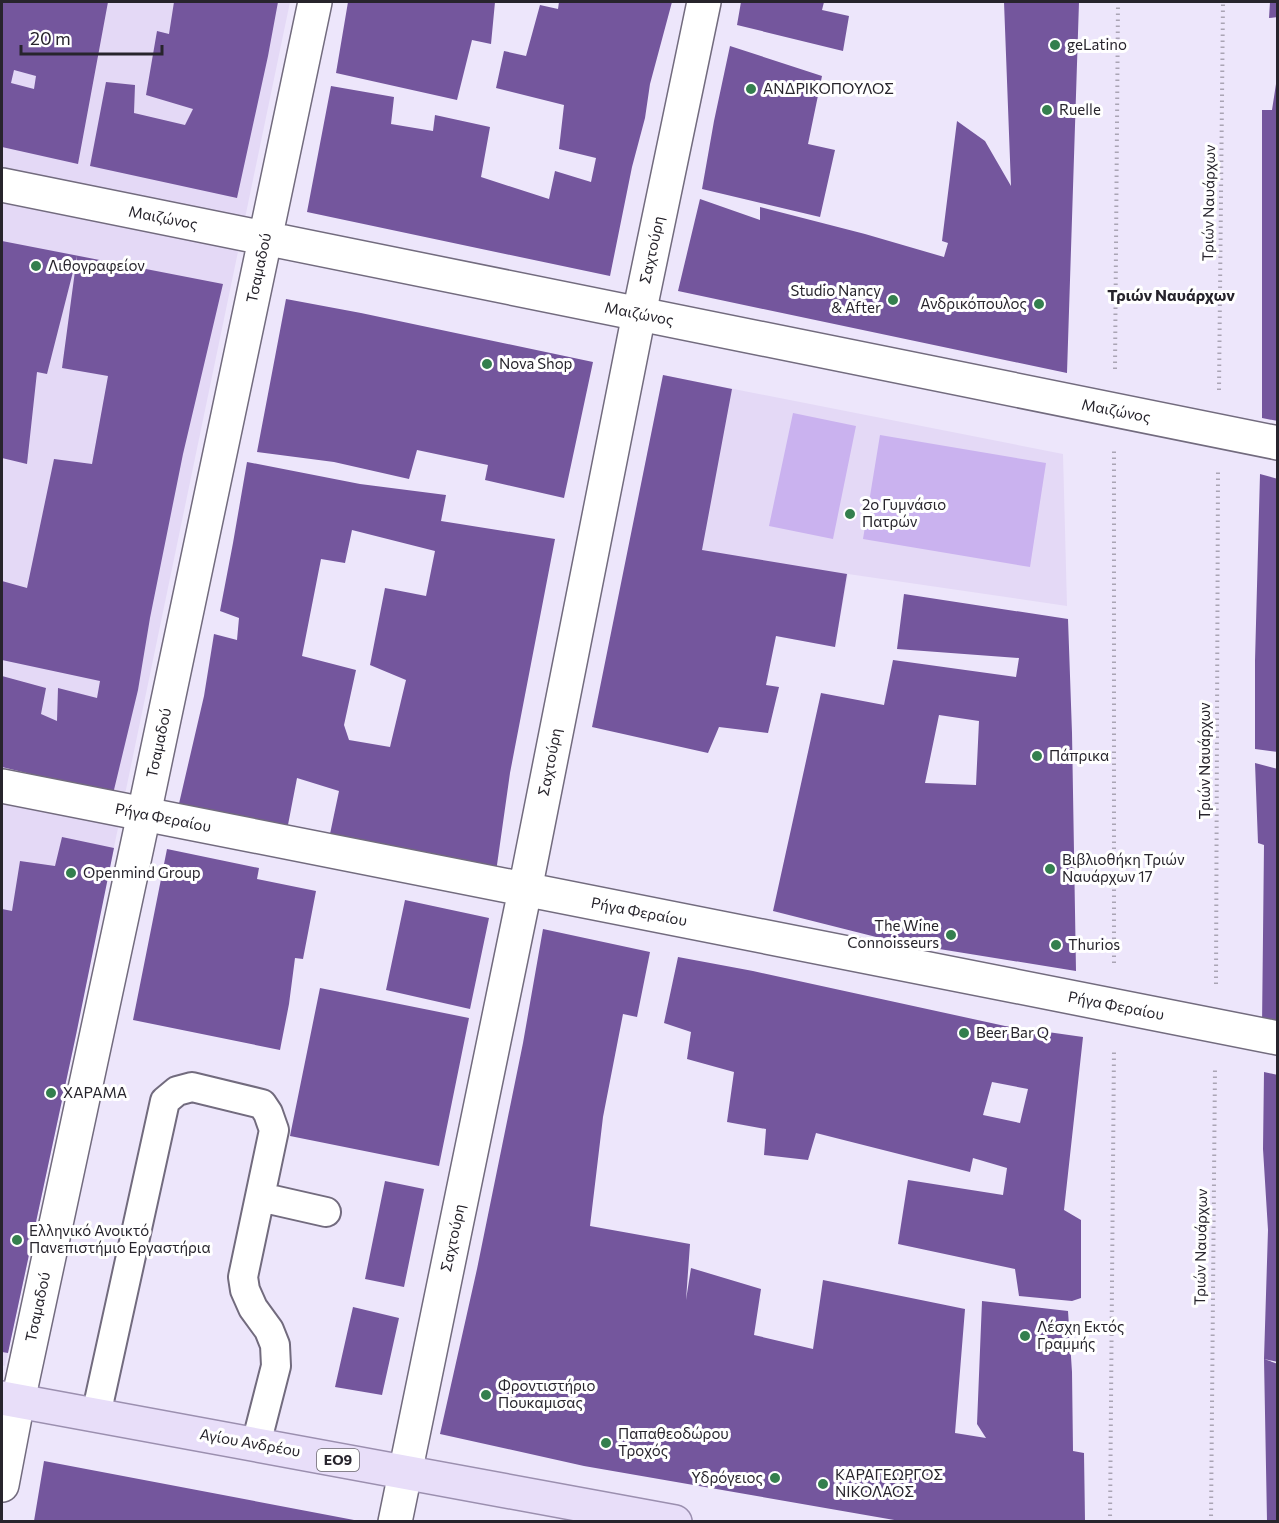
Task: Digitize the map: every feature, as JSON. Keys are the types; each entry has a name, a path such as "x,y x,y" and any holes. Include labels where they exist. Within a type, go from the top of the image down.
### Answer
{"main road":[{"name":"Αγίου Ανδρέου","path":"10,1399 675,1521"}],"street":[{"name":"Τσαμαδού","path":"2,1485 10,1399 144,814 315,2"},
{"name":"Σαχτούρη","path":"395,1521 704,2"},
{"name":"Μαιζώνος","path":"2,185 1278,443"},
{"name":"Ρήγα Φεραίου","path":"2,786 1278,1038"}],"lane":[{"path":"96,1415 165,1101 177,1091 192,1087 261,1104 268,1113 274,1130 243,1277 245,1290 253,1308 269,1330 275,1345 276,1366 256,1444"},
{"path":"260,1197 326,1212"}],"path":[{"path":"1110,1521 1114,1005 1114,411 1118,2"},
{"name":"Τριών Ναυάρχων","path":"1211,1521 1223,2"}],"shaded area":[{"path":"2,2 290,2 76,1035 5,1366 2,1365"},
{"name":"2ο Γυμνάσιο Πατρών","path":"663,375 1063,454 1067,606 848,574 835,647 617,607"},
{"path":"793,413 856,426 833,539 769,526"},
{"path":"880,435 1046,463 1030,567 863,539"}],"building":[{"path":"2,2 108,2 78,164 2,147","holes":["14,70 36,76 34,89 11,83"]},
{"path":"174,2 278,2 237,198 90,166 106,82 135,85 134,113 185,125 193,109 146,95 157,31 169,34"},
{"path":"348,2 495,2 491,44 472,40 457,100 336,73"},
{"path":"559,2 672,2 650,84 645,118 632,167 610,276 307,212 331,86 394,97 391,124 433,131 435,115 490,127 481,177 549,199 555,171 591,182 596,158 559,149 564,105 496,88 504,51 526,56 540,5 558,9"},
{"path":"741,2 824,2 822,10 849,16 843,51 737,25"},
{"path":"1004,2 1079,2 1067,373 678,291 700,199 760,220 760,207 944,257 948,243 942,241 957,121 985,141 1011,186"},
{"path":"1270,2 1278,2 1278,17 1269,18"},
{"path":"730,46 822,76 808,144 835,150 820,217 702,189"},
{"path":"1276,84 1278,84 1278,421 1262,418 1262,110 1272,110"},
{"path":"2,241 223,284 183,454 138,690 113,794 2,767 2,676 46,688 41,714 57,721 58,688 97,698 100,681 2,660 2,581 27,588 54,459 92,464 108,376 62,368 77,256 47,374 37,372 27,464 2,458"},
{"path":"286,299 593,362 564,498 485,480 488,465 417,450 409,479 334,462 257,452"},
{"path":"663,375 732,389 702,550 847,574 835,647 776,636 766,685 779,687 768,733 719,727 708,753 592,727"},
{"path":"247,462 360,484 446,495 441,521 555,539 510,773 496,872 330,834 339,791 297,778 287,830 178,808 204,696 214,634 237,640 239,618 220,611","holes":["352,530 435,551 426,596 385,588 370,665 406,680 390,747 349,740 344,725 356,670 302,656 321,559 345,563"]},
{"path":"1260,474 1278,479 1278,752 1255,749"},
{"path":"904,594 1068,619 1076,971 896,942 773,911 821,693 884,705 893,660 1016,677 1019,658 897,649","holes":["939,715 979,721 976,785 925,783"]},
{"path":"1255,763 1278,769 1278,1031 1262,1027 1264,845 1258,843"},
{"path":"62,837 114,848 8,1353 2,1352 2,909 12,911 20,861 55,866"},
{"path":"167,849 259,868 257,879 316,891 303,959 295,958 280,1050 133,1020"},
{"path":"405,900 489,918 470,1009 386,990"},
{"path":"543,929 650,952 637,1017 623,1014 603,1117 590,1226 690,1244 686,1300 691,1268 761,1289 754,1335 813,1349 823,1280 965,1309 955,1433 986,1438 977,1424 982,1301 1068,1311 1072,1372 1073,1451 1084,1453 1085,1521 900,1521 584,1466 440,1434 477,1269 523,1043"},
{"path":"678,957 1005,1026 1083,1037 1064,1210 1081,1220 1081,1298 1072,1301 1019,1296 1015,1269 898,1244 908,1180 1003,1195 1007,1168 973,1158 970,1172 816,1133 808,1160 764,1155 766,1129 727,1122 734,1072 687,1059 691,1032 664,1023","holes":["992,1082 1028,1089 1020,1123 983,1115"]},
{"path":"320,988 469,1018 439,1166 290,1136"},
{"path":"1264,1072 1278,1075 1278,1362 1264,1359 1268,1230 1263,1149"},
{"path":"385,1181 424,1189 404,1287 365,1279"},
{"path":"353,1307 399,1318 382,1395 335,1387"},
{"path":"1264,1359 1278,1364 1278,1521 1267,1521"},
{"path":"44,1461 354,1520 34,1521"}],"place":[{"name":"geLatino","path":"1055,45"},
{"name":"ΑΝΔΡΙΚΟΠΟΥΛΟΣ","path":"751,89"},
{"name":"Ruelle","path":"1047,110"},
{"name":"Λιθογραφείον","path":"36,266"},
{"name":"Studio Nancy & After","path":"893,300"},
{"name":"Ανδρικόπουλος","path":"1039,304"},
{"name":"Nova Shop","path":"487,364"},
{"name":"2ο Γυμνάσιο Πατρών","path":"850,514"},
{"name":"Πάπρικα","path":"1037,756"},
{"name":"Βιβλιοθήκη Τριών Ναυάρχων 17","path":"1050,869"},
{"name":"Openmind Group","path":"71,873"},
{"name":"The Wine Connoisseurs","path":"951,935"},
{"name":"Thurios","path":"1056,945"},
{"name":"Beer Bar Q","path":"964,1033"},
{"name":"ΧΑΡΑΜΑ","path":"51,1093"},
{"name":"Ελληνικό Ανοικτό Πανεπιστήμιο Εργαστήρια","path":"17,1240"},
{"name":"Λέσχη Εκτός Γραμμής","path":"1025,1336"},
{"name":"Φροντιστήριο Πουκαμισας","path":"486,1395"},
{"name":"Παπαθεοδώρου Τροχός","path":"606,1443"},
{"name":"Υδρόγειος","path":"775,1478"},
{"name":"ΚΑΡΑΓΕΩΡΓΟΣ ΝΙΚΟΛΑΟΣ","path":"823,1484"}],"district":[{"name":"Τριών Ναυάρχων","path":"1171,295"}]}
